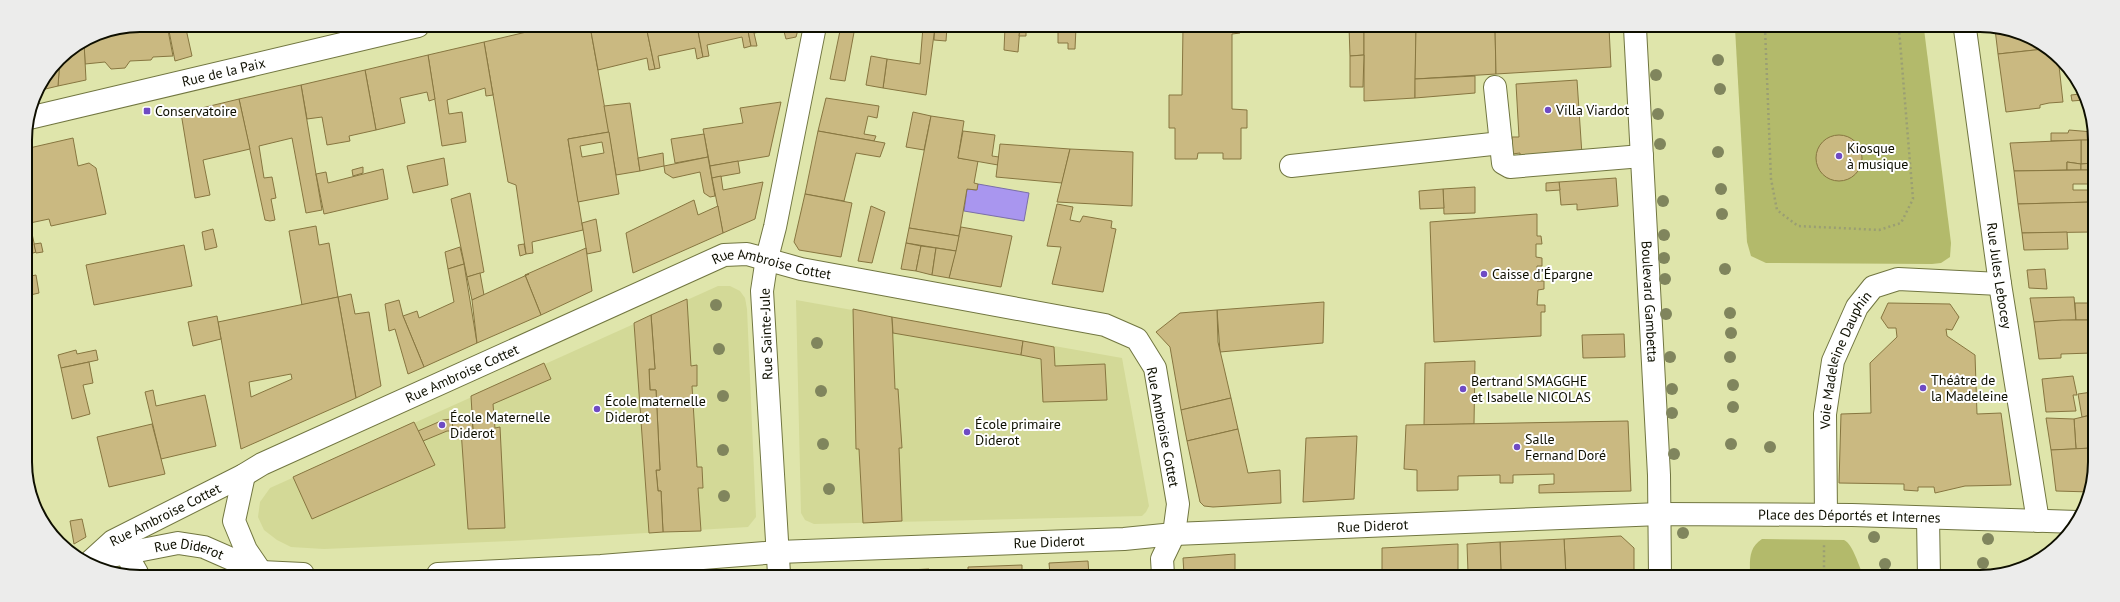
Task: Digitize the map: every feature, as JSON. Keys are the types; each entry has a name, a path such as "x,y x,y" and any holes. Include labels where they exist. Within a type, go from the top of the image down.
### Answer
{"street":[{"name":"Rue de la Paix","path":"35,117 393,32"},
{"name":"Rue Sainte-Jule","path":"779,570 762,299 767,258 775,227 813,32"},
{"name":"Boulevard Gambetta","path":"1635,32 1660,514 1660,570"},
{"name":"Rue Jules Lebocey","path":"1965,32 2000,284 2038,521"},
{"path":"1495,86 1503,163 1510,167 1642,156"},
{"path":"1291,166 1501,143"},
{"name":"Rue Ambroise Cottet","path":"119,547 262,464 724,255 747,254 801,268 1105,325 1137,340 1155,368 1178,504 1174,534 1162,559 1163,570"},
{"name":"Voie Madeleine Dauphin","path":"1826,515 1825,414 1833,360 1857,307 1873,287 1898,279 2000,284"},
{"name":"Rue Ambroise Cottet","path":"244,475 234,521 256,570"},
{"name":"Place des Déportés et Internes","path":"1660,514 1826,515 2070,522"},
{"name":"Rue Diderot","path":"520,570 601,566 778,552 1124,539 1174,534 1660,514"},
{"path":"1928,518 1929,570"},
{"name":"Rue Diderot","path":"94,560 119,547 178,543 204,547 252,570"},
{"path":"119,547 135,570"}],"path":[{"path":"1765,32 1771,179 1777,210 1798,226 1879,230 1901,223 1913,199 1900,32"},
{"path":"1824,540 1824,570"}],"shaded area":[{"path":"1735,32 1924,32 1951,243 1950,257 1941,263 1932,264 1766,263 1751,256 1747,242"},
{"path":"978,184 1029,193 1024,221 964,211 967,189 976,190"},
{"name":"École maternelle Diderot","path":"718,286 730,286 740,291 745,298 747,309 756,517 748,527 511,541 324,549 291,547 277,540 264,530 258,517 260,502 270,488"},
{"name":"École primaire Diderot","path":"796,300 1122,358 1149,506 1146,512 1142,516 814,524 805,520 801,513"},
{"path":"1762,539 1844,540 1853,551 1861,570 1750,570 1752,551 1757,543"}],"building":[{"path":"133,32 168,32 173,56 153,57 151,60 130,61 125,68 111,69 105,62 85,64 84,48 98,40"},
{"path":"169,32 187,32 192,56 175,61"},
{"path":"526,32 591,32 609,132 568,139 583,230 532,242 533,253 526,254 516,185 508,182 484,42"},
{"path":"591,32 647,32 655,69 649,70 647,58 598,70"},
{"path":"647,32 698,32 703,57 697,59 695,48 658,56 660,68 655,69"},
{"path":"698,32 748,32 751,46 744,48 742,37 707,45 709,56 703,57"},
{"path":"748,32 760,32 754,33 757,46 751,46"},
{"path":"784,32 797,32 796,37 786,39"},
{"path":"840,32 854,32 845,81 830,79"},
{"path":"923,32 934,32 926,95 883,88 887,59 920,64"},
{"path":"935,32 947,32 946,41 934,40"},
{"path":"1005,32 1020,32 1018,52 1004,50"},
{"path":"1019,32 1026,32 1026,36 1019,36"},
{"path":"1058,32 1076,32 1075,49 1068,49 1068,43 1058,43"},
{"path":"1183,32 1240,32 1232,34 1232,109 1247,110 1247,128 1241,128 1241,159 1223,159 1223,153 1198,153 1197,159 1175,159 1175,128 1169,128 1169,95 1182,95"},
{"path":"1349,32 1364,32 1364,55 1350,56"},
{"path":"1364,32 1416,32 1415,98 1364,101"},
{"path":"1416,32 1495,32 1496,74 1415,79"},
{"path":"1495,32 1609,32 1611,67 1496,74"},
{"path":"1996,33 2022,40 2039,50 1998,54"},
{"path":"484,42 493,95 486,96 485,88 447,100 449,114 462,112 466,142 442,146 428,55"},
{"path":"84,47 86,80 58,86 59,69 74,54"},
{"path":"2039,50 2046,54 2059,67 2063,102 2040,105 2040,108 2006,112 1998,54"},
{"path":"428,55 435,99 429,101 427,92 400,98 405,123 376,130 365,70"},
{"path":"1364,55 1363,87 1350,87 1350,56"},
{"path":"871,56 887,59 883,88 866,85"},
{"path":"59,69 58,86 44,89"},
{"path":"365,70 376,130 349,136 350,141 327,145 322,117 307,119 301,85"},
{"path":"1475,76 1475,93 1415,98 1415,79"},
{"name":"Villa Viardot","path":"1577,80 1582,155 1520,158 1520,153 1512,154 1512,137 1519,137 1516,84"},
{"path":"301,85 322,210 306,213 292,138 259,146 264,178 272,177 276,198 271,199 275,220 265,220 239,99"},
{"path":"2078,94 2080,100 2072,101 2071,95"},
{"path":"826,98 879,106 877,118 868,116 864,134 876,136 874,141 818,131"},
{"path":"239,99 250,149 203,160 210,195 195,198 181,113"},
{"path":"781,102 769,156 710,166 703,129 743,123 740,108"},
{"path":"630,103 640,171 616,175 604,106"},
{"path":"913,112 931,116 924,150 906,147"},
{"path":"931,116 964,121 958,158 978,161 974,183 978,184 977,190 967,189 959,236 909,228"},
{"path":"2069,130 2087,132 2088,140 2051,141 2051,133 2068,133"},
{"path":"818,131 885,143 880,157 856,153 844,201 805,194"},
{"path":"963,131 995,135 992,156 999,157 998,165 958,158"},
{"path":"609,132 619,194 578,202 568,139","holes":["602,142 604,153 582,157 580,146"]},
{"path":"704,134 708,157 675,163 671,139"},
{"name":"Kiosque à musique","path":"1844,135 1848,136 1858,145 1861,149 1861,167 1852,177 1844,181 1834,181 1826,177 1817,167 1816,153 1820,145 1830,136"},
{"path":"73,138 78,166 89,163 96,168 106,214 51,226 49,219 32,223 32,147"},
{"path":"2081,140 2088,140 2088,163 2081,164"},
{"path":"2081,140 2081,164 2067,162 2067,170 2014,171 2010,143"},
{"path":"1000,144 1070,149 1062,183 996,177"},
{"path":"1070,149 1133,152 1132,206 1057,202"},
{"path":"663,153 664,166 640,171 638,158"},
{"path":"708,157 715,196 710,197 704,193 700,172 673,178 665,173 664,166"},
{"path":"444,158 448,185 413,193 407,166"},
{"path":"738,161 740,173 712,178 710,166"},
{"path":"2067,162 2081,164 2081,170 2067,170"},
{"path":"2088,163 2088,170 2081,170 2081,164"},
{"path":"363,167 363,173 353,176 352,170"},
{"path":"383,169 388,199 324,214 316,174 326,172 328,183"},
{"path":"2088,170 2088,184 2073,184 2073,190 2088,190 2088,202 2018,204 2014,171"},
{"path":"721,176 723,190 763,182 755,219 723,233 712,178"},
{"path":"1616,178 1618,206 1577,210 1577,204 1561,205 1559,182"},
{"path":"1559,182 1560,190 1546,191 1546,183"},
{"path":"1475,187 1475,213 1444,214 1443,189"},
{"path":"1443,189 1444,208 1420,209 1419,191"},
{"path":"470,193 484,272 467,277 451,199"},
{"path":"805,194 852,203 841,257 799,250 794,242"},
{"path":"694,200 698,215 718,206 723,233 633,273 626,233"},
{"path":"2088,202 2088,232 2022,233 2018,204"},
{"path":"1057,204 1073,207 1070,220 1080,222 1083,216 1112,221 1111,228 1116,229 1103,292 1052,284 1061,247 1047,246"},
{"path":"871,206 885,212 872,263 858,261"},
{"name":"Caisse d'Épargne","path":"1537,214 1537,236 1541,236 1542,244 1536,244 1536,257 1542,258 1542,266 1537,266 1537,281 1544,281 1544,289 1538,290 1537,305 1545,305 1545,312 1541,312 1541,336 1434,342 1430,222"},
{"path":"596,219 601,251 587,254 582,223"},
{"path":"316,226 319,245 329,243 338,297 302,305 289,231"},
{"path":"961,227 1012,236 1001,287 949,278"},
{"path":"909,228 959,236 956,251 906,243"},
{"path":"213,229 217,247 205,250 202,232"},
{"path":"2067,232 2068,249 2024,250 2022,233"},
{"path":"32,234 36,252 32,253"},
{"path":"41,243 43,252 36,253 34,244"},
{"path":"906,243 921,246 916,271 901,269"},
{"path":"524,244 526,254 520,256 518,245"},
{"path":"184,245 192,286 94,305 86,265"},
{"path":"921,246 936,248 932,275 916,271"},
{"path":"460,247 464,264 448,269 445,252"},
{"path":"586,248 592,291 541,315 525,275"},
{"path":"936,248 956,251 949,278 932,275"},
{"path":"464,264 477,343 424,367 403,316 417,311 419,318 454,302 448,269"},
{"path":"2045,269 2047,289 2029,288 2027,270"},
{"path":"480,273 484,295 472,300 467,277"},
{"path":"36,275 39,293 32,295 32,276"},
{"path":"525,276 541,315 477,343 472,300"},
{"path":"351,294 355,314 369,312 381,386 356,398 338,297"},
{"path":"338,297 356,398 241,449 218,322","holes":["291,374 292,379 251,397 249,382"]},
{"path":"2074,297 2076,320 2034,322 2030,298"},
{"path":"687,299 691,366 697,365 697,386 692,386 697,467 702,467 703,488 698,488 701,531 663,532 661,491 658,491 656,470 660,470 656,390 650,390 649,369 655,369 651,315"},
{"path":"399,300 403,316 424,367 408,374 395,329 389,331 385,304"},
{"path":"1324,302 1323,343 1220,352 1217,310"},
{"name":"Théâtre de la Madeleine","path":"1888,303 1950,304 1959,317 1952,330 1946,329 1947,336 1975,355 1977,414 2001,413 2011,485 1965,486 1935,493 1934,487 1918,487 1918,491 1904,490 1904,484 1839,483 1841,414 1871,413 1870,363 1897,337 1896,328 1888,328 1881,318"},
{"path":"2075,303 2088,303 2088,320 2076,320"},
{"path":"853,309 892,317 895,389 898,389 902,448 899,448 902,521 863,523 859,449 856,449"},
{"path":"1217,310 1218,342 1231,398 1181,410 1170,347 1156,332 1180,313"},
{"name":"École Maternelle Diderot","path":"651,315 655,369 649,369 650,390 656,390 660,470 656,470 658,491 661,491 663,532 649,533 634,323"},
{"path":"217,316 221,339 193,346 188,322"},
{"path":"892,317 1023,341 1021,355 893,333"},
{"path":"2088,320 2088,353 2061,354 2061,358 2039,359 2034,322"},
{"path":"1624,334 1625,357 1583,358 1582,335"},
{"name":"École primaire Diderot","path":"1023,341 1054,347 1055,366 1105,364 1107,400 1043,402 1041,359 1021,355"},
{"path":"76,350 77,354 96,350 98,360 61,368 58,355"},
{"path":"1475,361 1474,424 1424,425 1425,363"},
{"path":"89,362 93,383 83,385 90,414 72,419 61,368"},
{"path":"544,363 551,379 493,404 495,428 500,427 505,528 468,529 461,430 473,430 471,396"},
{"path":"2073,376 2077,395 2073,395 2076,411 2046,412 2042,379"},
{"path":"153,390 156,406 205,395 216,446 161,459 145,392"},
{"path":"2088,393 2088,416 2082,417 2078,394"},
{"path":"1231,398 1238,429 1187,441 1181,410"},
{"path":"2088,416 2088,448 2076,449 2074,419"},
{"name":"École Maternelle Diderot","path":"472,418 473,430 453,431 452,419"},
{"path":"2046,418 2074,419 2076,449 2051,450"},
{"name":"École Maternelle Diderot","path":"452,419 453,431 447,431 423,441 418,431 443,420"},
{"name":"Salle Fernand Doré","path":"1628,421 1631,491 1539,493 1539,485 1554,484 1554,474 1513,475 1513,483 1500,483 1500,475 1458,476 1458,490 1417,491 1417,470 1404,469 1406,425"},
{"name":"École Maternelle Diderot","path":"414,422 435,465 312,519 293,477"},
{"path":"152,424 165,474 109,487 97,437"},
{"path":"1238,429 1248,473 1280,470 1281,503 1213,507 1204,506 1200,502 1187,441"},
{"path":"1357,436 1354,499 1303,502 1306,438"},
{"path":"2088,448 2087,476 2083,492 2056,491 2051,450"},
{"path":"82,519 86,537 74,544 70,521"},
{"path":"1621,536 1634,548 1634,570 1566,570 1564,539"},
{"path":"1564,539 1566,570 1501,570 1500,542"},
{"path":"1500,542 1501,570 1468,570 1467,544"},
{"path":"1458,544 1458,570 1382,570 1382,548"},
{"path":"1235,554 1235,570 1184,570 1183,558"},
{"path":"1088,561 1089,570 1050,570 1049,563"},
{"path":"1022,565 1022,570 968,570 968,567"},
{"path":"929,569 929,570 908,570"}],"place":[{"name":"Villa Viardot","path":"1548,110"},
{"name":"Conservatoire","path":"147,111"},
{"name":"Kiosque à musique","path":"1839,156"},
{"name":"Caisse d'Épargne","path":"1484,274"},
{"name":"Théâtre de la Madeleine","path":"1923,388"},
{"name":"Bertrand SMAGGHE et Isabelle NICOLAS","path":"1463,389"},
{"name":"École maternelle Diderot","path":"597,409"},
{"name":"École Maternelle Diderot","path":"442,425"},
{"name":"École primaire Diderot","path":"967,432"},
{"name":"Salle Fernand Doré","path":"1517,447"}]}
